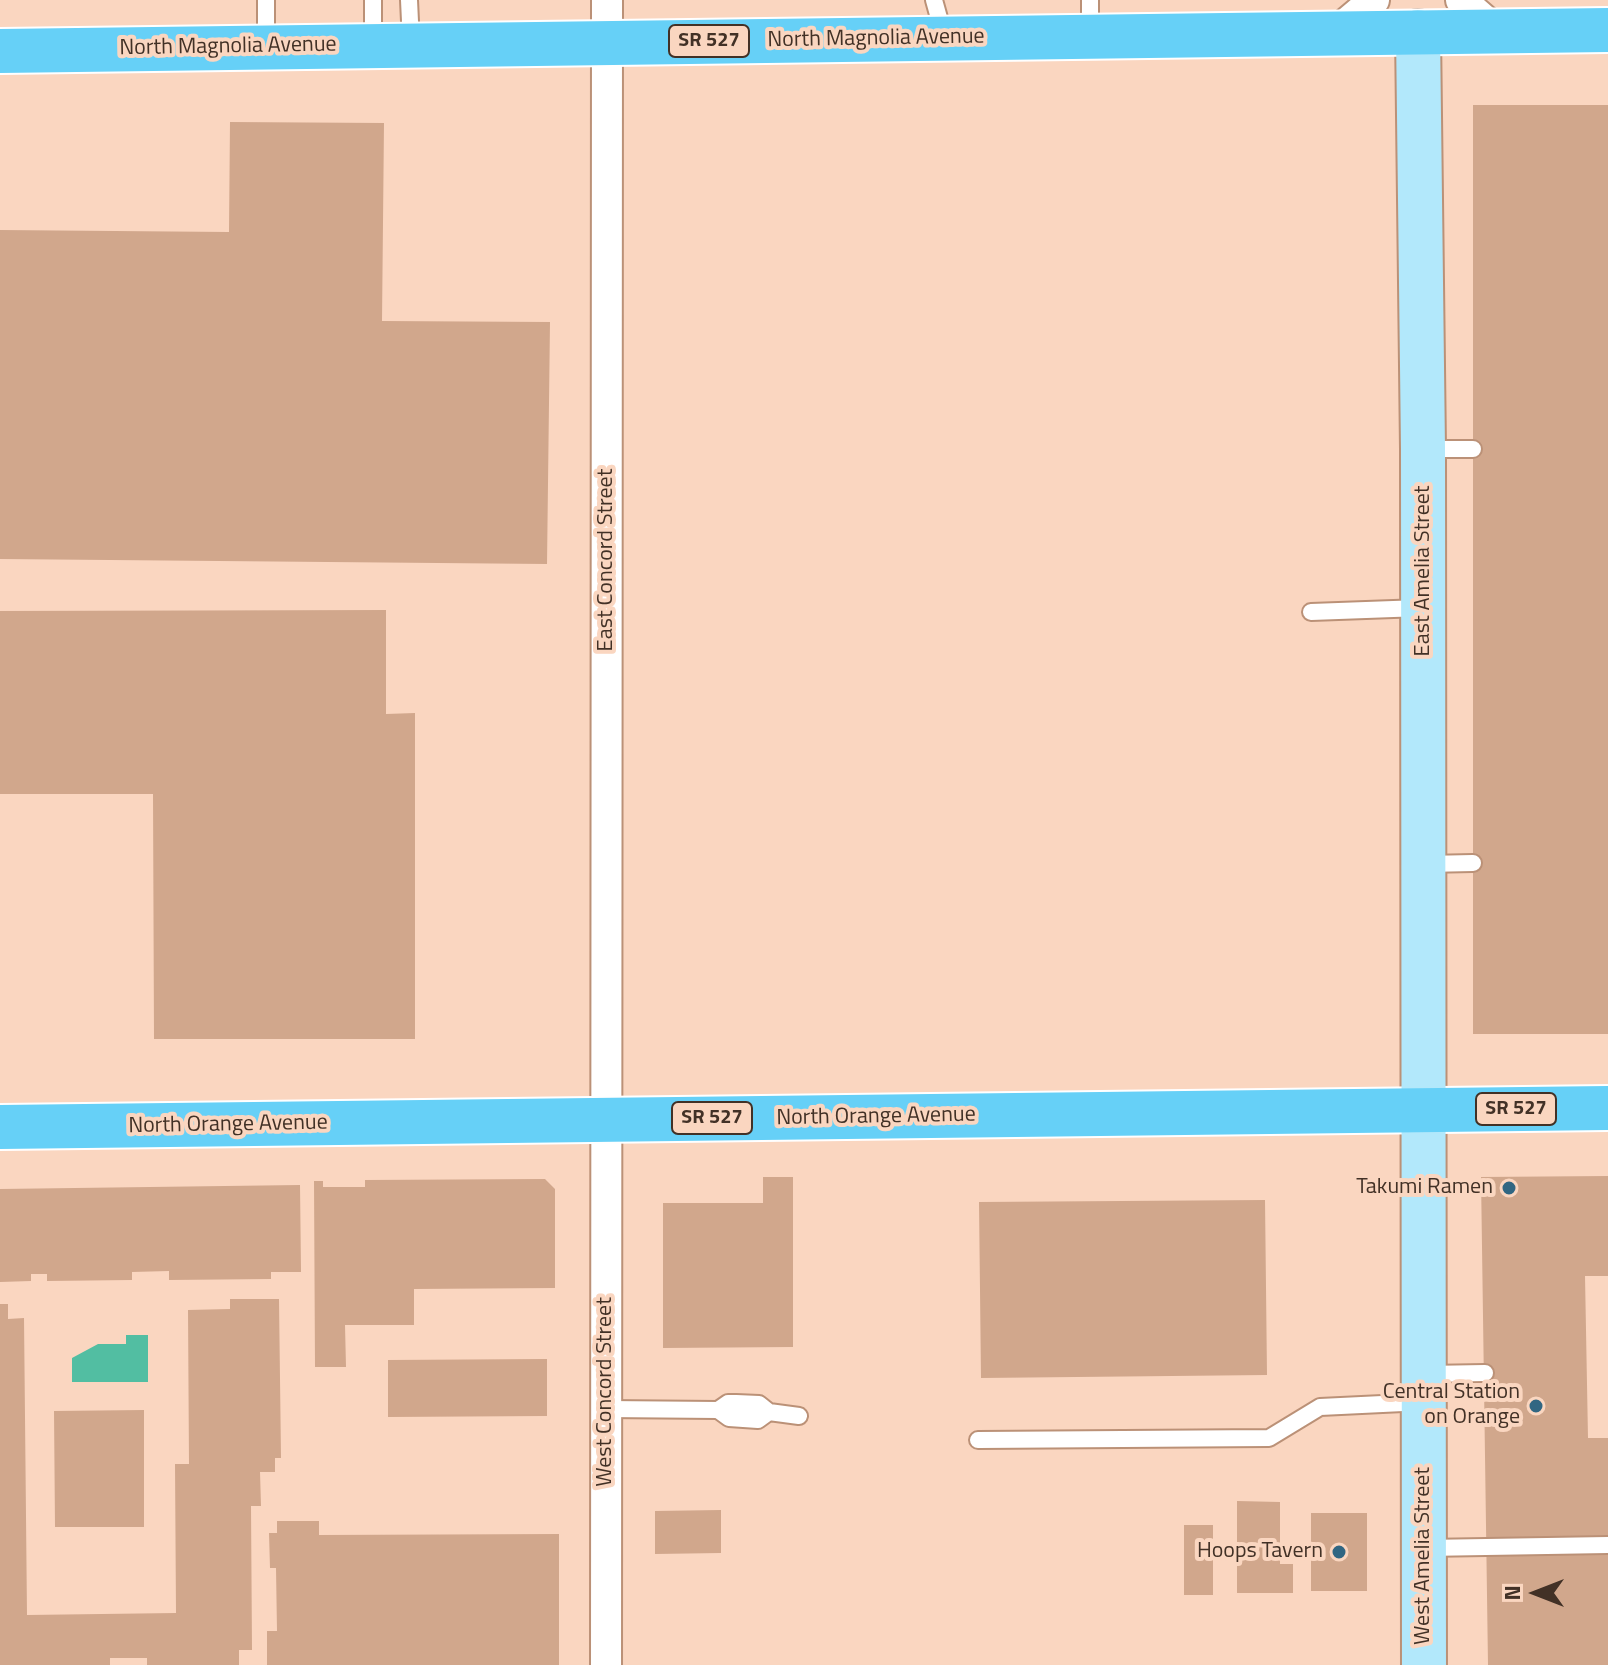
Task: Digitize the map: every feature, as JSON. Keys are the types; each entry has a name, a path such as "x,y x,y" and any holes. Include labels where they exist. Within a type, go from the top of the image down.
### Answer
{"main road":[{"name":"North Magnolia Avenue","path":"0,51 392,45 607,21 1090,18 1335,33 1608,30"},
{"name":"North Orange Avenue","path":"0,1127 1608,1108"}],"street":[{"path":"1335,33 1374,0"},
{"path":"1461,0 1498,32"},
{"name":"East Concord Street","path":"606,1120 607,21"},
{"name":"East Amelia Street","path":"1418,32 1425,1110"},
{"name":"West Amelia Street","path":"1424,1665 1425,1110"},
{"name":"West Concord Street","path":"606,1120 606,1665"}],"lane":[{"path":"266,0 266,47"},
{"path":"373,0 392,45"},
{"path":"392,45 409,0"},
{"path":"1423,449 1473,449"},
{"path":"1311,612 1424,607"},
{"path":"1424,864 1473,863"},
{"path":"978,1440 1269,1438 1320,1407 1485,1373"},
{"path":"606,1409 718,1410 729,1418 758,1420 769,1412 799,1416"},
{"path":"1424,1548 1608,1545"}],"water":[{"path":"126,1335 148,1335 148,1382 72,1382 72,1358 98,1344 126,1344"}],"building":[{"path":"1473,105 1608,105 1608,1034 1473,1034"},
{"path":"230,122 384,123 382,321 550,322 547,564 0,559 0,230 229,232"},
{"path":"386,610 386,714 415,713 415,1039 154,1039 153,794 0,794 0,611"},
{"name":"Central Station on Orange","path":"1608,1176 1608,1276 1585,1276 1588,1438 1608,1438 1608,1665 1488,1665 1481,1177"},
{"path":"763,1177 793,1177 793,1347 663,1348 663,1203 763,1203"},
{"path":"545,1179 555,1189 555,1288 414,1289 414,1325 345,1325 346,1367 315,1367 314,1181 323,1181 323,1187 365,1187 365,1180"},
{"path":"300,1185 301,1272 271,1272 271,1279 169,1280 169,1271 132,1272 132,1280 47,1281 47,1274 31,1274 31,1281 0,1282 0,1189"},
{"path":"1265,1200 1267,1375 981,1378 979,1202"},
{"path":"230,1299 279,1299 281,1458 275,1458 275,1472 260,1472 261,1506 251,1506 252,1650 239,1650 239,1665 147,1665 147,1658 110,1658 110,1665 0,1665 0,1304 8,1304 8,1319 24,1318 27,1615 176,1613 175,1464 189,1464 188,1310 230,1309"},
{"path":"547,1359 547,1416 388,1417 388,1360"},
{"path":"144,1410 144,1527 55,1527 54,1411"},
{"path":"1237,1501 1280,1502 1280,1564 1293,1564 1293,1593 1237,1593"},
{"path":"721,1510 721,1553 655,1554 655,1511"},
{"name":"Hoops Tavern","path":"1311,1513 1367,1513 1367,1591 1311,1591"},
{"path":"277,1521 319,1521 319,1535 559,1534 559,1665 267,1665 267,1631 277,1631 276,1568 270,1568 269,1533 277,1533"},
{"path":"1184,1525 1213,1525 1213,1595 1184,1595"}],"place":[{"name":"Takumi Ramen","path":"1509,1188"},
{"name":"Central Station on Orange","path":"1536,1406"},
{"name":"Hoops Tavern","path":"1339,1552"}]}
